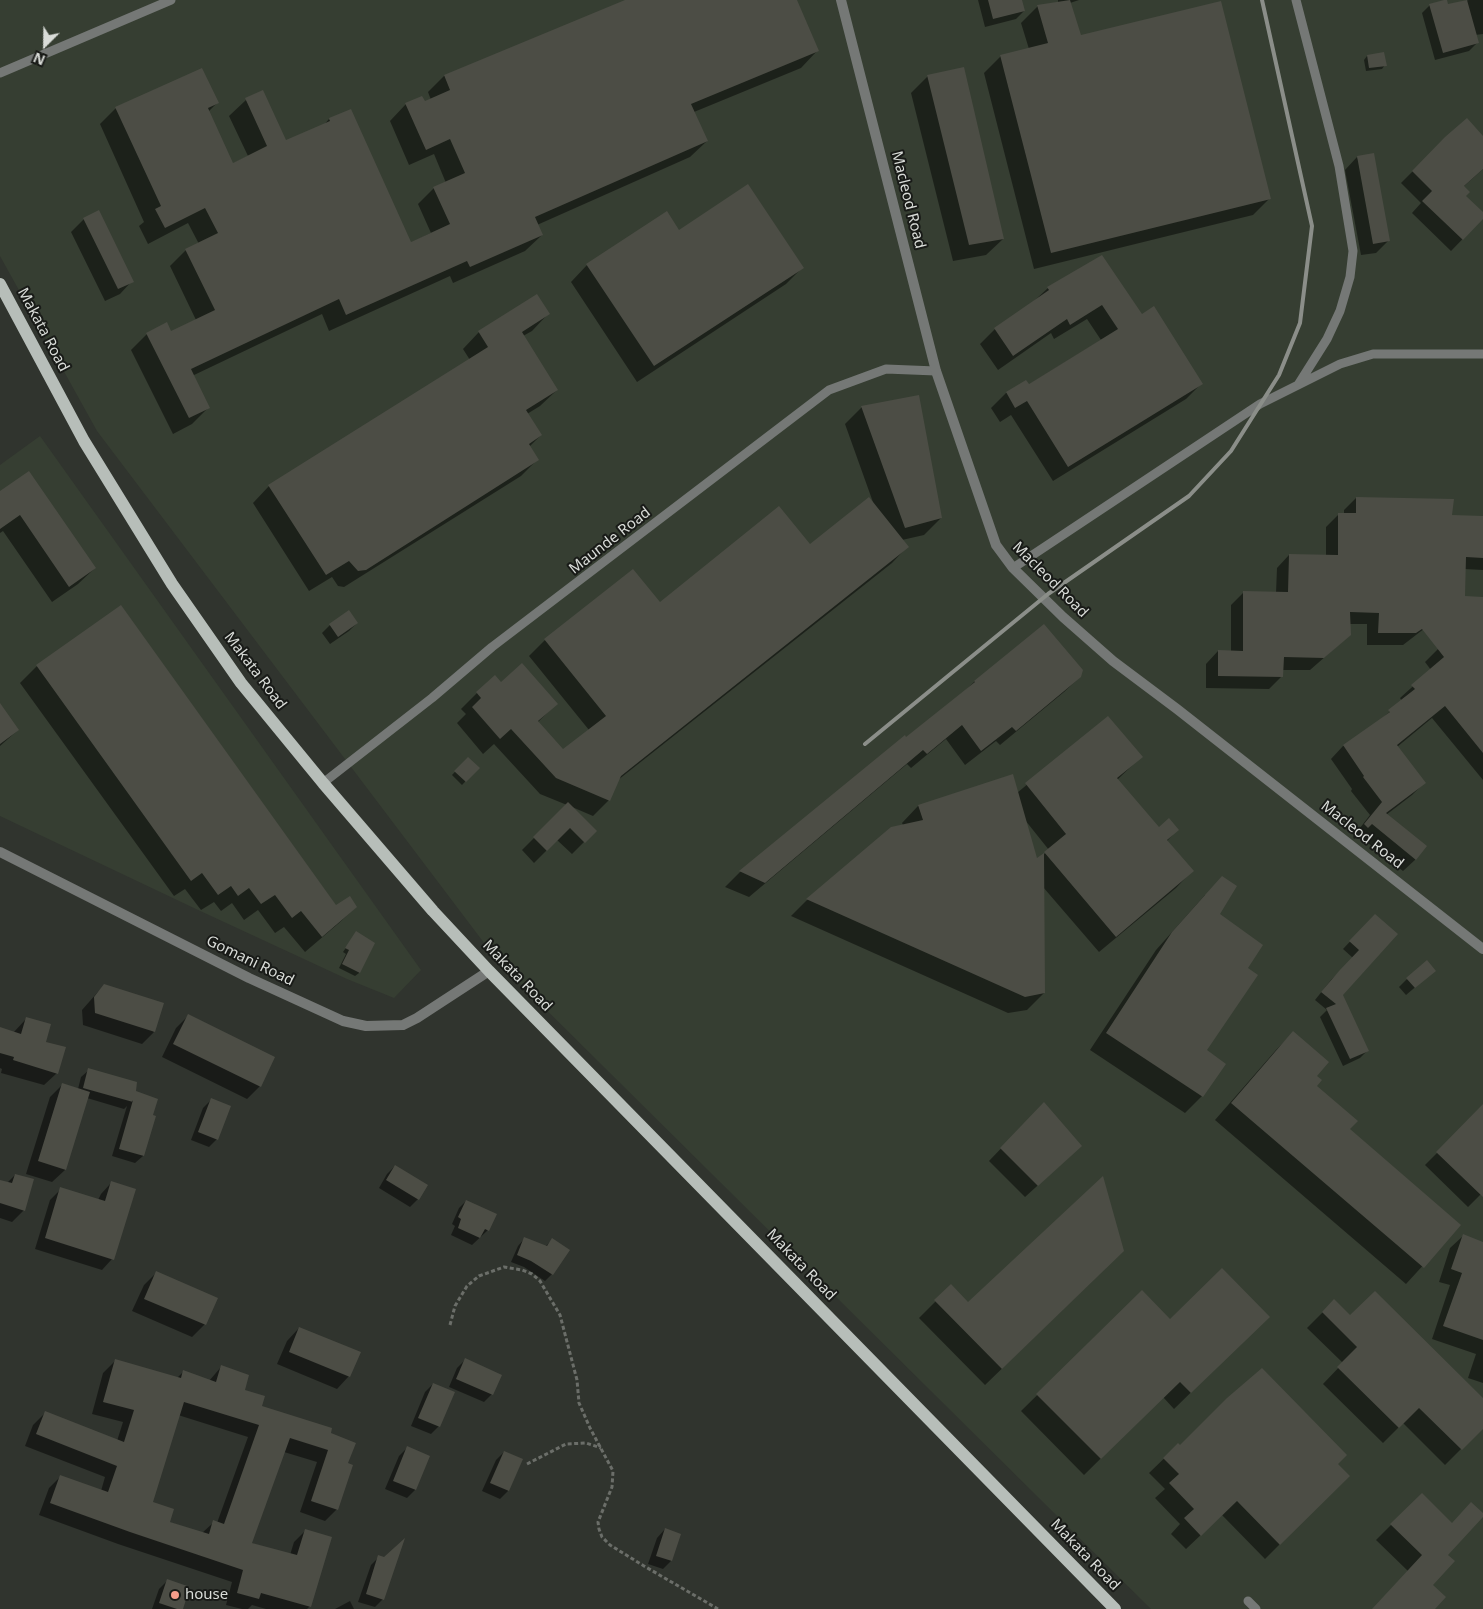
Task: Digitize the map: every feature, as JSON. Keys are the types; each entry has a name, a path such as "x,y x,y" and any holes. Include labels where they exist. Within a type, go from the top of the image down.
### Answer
{"main road":[{"name":"Makata Road","path":"0,284 84,441 172,584 241,683 322,783 433,911 489,971 1115,1609"}],"street":[{"name":"Macleod Road","path":"841,0 936,371 996,545 1013,568 1063,617 1113,661 1483,949"},
{"name":"Gomani Road","path":"0,852 249,978 343,1021 366,1026 403,1025 418,1018 489,971"}],"lane":[{"path":"0,73 171,0"},
{"path":"1296,0 1339,166 1353,251 1350,277 1340,311 1327,339 1298,385"},
{"path":"1013,568 1260,404 1340,364 1373,354 1483,354"},
{"name":"Maunde Road","path":"322,783 432,698 492,647 588,576 829,390 886,369 936,371"},
{"path":"1248,1601 1256,1609"}],"path":[{"path":"450,1325 459,1299 467,1286 479,1276 504,1267 522,1270 532,1274 540,1281 560,1315 578,1380 579,1403 590,1428 613,1470 612,1487 598,1522 598,1529 602,1537 610,1545 718,1609"},
{"path":"527,1464 566,1444 586,1443 602,1448"}],"shaded area":[{"path":"0,0 1483,0 1483,1609 1151,1609 500,964 97,431 0,256"},
{"path":"40,436 421,970 394,998 347,979 0,816 0,465"}],"building":[{"path":"625,0 797,0 819,51 691,104 708,141 535,217 543,235 470,267 467,261 346,315 339,299 191,369 210,408 189,418 146,333 167,322 171,331 215,310 185,249 218,233 205,208 165,228 155,209 161,206 115,107 202,68 219,103 208,108 233,163 267,146 245,98 263,90 286,140 330,121 329,118 351,109 411,242 450,224 433,187 465,173 450,139 426,150 405,103 422,96 425,101 450,90 444,75"},
{"path":"988,0 1022,0 1025,11 993,19"},
{"path":"1070,0 1081,35 1221,1 1271,199 1051,253 1000,55 1048,43 1037,5"},
{"path":"1447,0 1448,4 1467,0 1479,43 1443,53 1429,4"},
{"path":"1384,52 1387,66 1369,68 1367,55"},
{"path":"964,67 1004,239 969,245 927,75"},
{"path":"1467,118 1483,136 1483,169 1464,186 1470,192 1466,196 1483,212 1483,219 1463,240 1422,201 1432,191 1412,171 1445,137"},
{"path":"1374,153 1390,241 1373,244 1357,156"},
{"path":"748,184 804,268 654,366 586,264 667,211 679,230"},
{"path":"99,210 134,282 118,289 83,218"},
{"path":"1102,255 1142,314 1154,306 1203,384 1068,467 1027,401 1015,408 1006,392 1026,380 1029,384 1118,329 1102,305 1070,325 1067,319 1013,356 994,328 1049,290 1047,287"},
{"path":"537,294 550,314 522,332 558,390 526,410 542,435 529,444 539,460 366,570 358,571 349,561 326,575 268,485 488,347 478,331"},
{"path":"919,395 942,518 905,528 861,406"},
{"path":"29,471 96,568 69,587 20,515 0,529 0,491"},
{"path":"869,497 909,547 621,776 610,801 556,778 511,729 500,739 472,707 481,698 476,692 495,675 501,682 522,663 558,704 538,721 563,749 606,716 544,639 633,569 660,602 779,506 810,544"},
{"path":"1356,497 1454,499 1452,515 1483,516 1483,558 1466,557 1465,596 1483,597 1483,753 1445,706 1397,745 1426,783 1386,813 1427,846 1416,860 1372,824 1368,828 1364,824 1382,802 1363,777 1343,745 1390,712 1388,710 1415,689 1411,685 1444,657 1422,629 1416,633 1378,633 1379,613 1350,612 1351,635 1324,658 1284,657 1283,677 1218,676 1218,650 1243,651 1243,591 1288,592 1289,554 1338,555 1338,513 1356,513"},
{"path":"121,605 336,905 350,896 357,907 322,937 301,911 292,918 275,895 261,904 249,888 238,896 231,886 218,895 202,873 191,881 36,665"},
{"path":"349,610 358,623 338,637 329,624"},
{"path":"1044,624 1083,670 1081,677 1016,731 1012,727 981,751 962,725 927,754 923,750 765,883 739,871 905,735 906,737 975,682"},
{"path":"0,703 19,730 0,744"},
{"path":"1108,716 1143,757 1117,778 1159,827 1169,818 1179,830 1167,840 1194,871 1116,937 1044,852 1066,834 1025,783"},
{"path":"468,757 480,768 466,782 454,771"},
{"path":"1013,774 1037,858 1044,853 1045,993 1025,997 806,899 891,827 923,820 918,805"},
{"path":"568,802 597,831 585,843 570,828 547,851 533,837"},
{"path":"1222,876 1237,886 1220,914 1263,945 1248,968 1258,975 1207,1050 1226,1064 1203,1097 1106,1033 1172,932"},
{"path":"1375,914 1398,934 1343,995 1369,1051 1350,1059 1326,1008 1336,1004 1321,992 1359,950 1349,941"},
{"path":"356,931 375,943 360,973 342,964 349,950 345,948"},
{"path":"1427,960 1436,971 1415,988 1406,978"},
{"path":"104,984 164,1003 155,1032 95,1013 94,997"},
{"path":"188,1014 275,1057 261,1087 173,1044"},
{"path":"26,1017 51,1024 46,1042 66,1047 58,1074 13,1060 14,1057 0,1053 0,1027 21,1034"},
{"path":"1293,1031 1329,1062 1317,1076 1322,1080 1317,1086 1358,1121 1350,1129 1461,1225 1424,1268 1231,1103"},
{"path":"88,1068 137,1082 136,1091 158,1099 153,1115 156,1116 144,1156 119,1149 132,1102 83,1088"},
{"path":"62,1083 90,1092 66,1170 38,1161"},
{"path":"211,1098 231,1106 218,1140 198,1132"},
{"path":"1044,1102 1082,1146 1038,1186 1000,1148"},
{"path":"1483,1104 1483,1197 1436,1152"},
{"path":"395,1165 428,1185 419,1200 386,1180"},
{"path":"15,1174 34,1179 25,1211 0,1203 0,1180 12,1183"},
{"path":"1103,1176 1124,1251 1002,1369 934,1300 951,1284 968,1302"},
{"path":"111,1181 136,1189 114,1260 45,1238 60,1187 105,1201"},
{"path":"466,1200 497,1214 489,1231 485,1229 480,1238 458,1228 461,1219 458,1217"},
{"path":"1463,1234 1483,1242 1483,1340 1443,1326 1462,1273 1451,1269"},
{"path":"524,1237 547,1246 552,1238 570,1250 553,1275 531,1261 517,1255"},
{"path":"1222,1268 1270,1317 1191,1393 1180,1382 1101,1459 1036,1394 1142,1290 1170,1319"},
{"path":"156,1271 218,1298 206,1325 144,1299"},
{"path":"1375,1291 1483,1398 1483,1429 1462,1450 1419,1408 1399,1428 1337,1367 1357,1347 1322,1312 1334,1299 1350,1315"},
{"path":"299,1327 361,1352 350,1377 289,1352"},
{"path":"465,1358 502,1375 493,1395 456,1379"},
{"path":"115,1359 181,1378 183,1370 216,1382 221,1365 249,1375 245,1390 265,1396 262,1406 332,1428 331,1433 356,1443 348,1463 353,1465 338,1510 311,1501 328,1450 290,1438 252,1543 297,1555 305,1529 332,1537 311,1607 261,1593 259,1599 237,1593 243,1570 50,1503 60,1475 108,1492 117,1466 36,1434 45,1411 124,1442 134,1410 103,1402","holes":["184,1402 259,1425 224,1524 213,1520 209,1534 170,1522 174,1509 153,1502"]},
{"path":"1262,1368 1347,1455 1338,1464 1350,1476 1280,1545 1237,1501 1201,1536 1184,1518 1194,1509 1169,1483 1179,1474 1163,1458 1178,1443 1180,1445 1227,1398"},
{"path":"433,1383 455,1392 440,1427 418,1418"},
{"path":"407,1446 430,1456 416,1490 393,1481"},
{"path":"504,1451 523,1459 509,1491 490,1483"},
{"path":"1422,1493 1452,1523 1471,1502 1483,1513 1483,1517 1448,1555 1455,1561 1433,1585 1446,1597 1435,1609 1372,1609 1422,1555 1390,1524"},
{"path":"665,1528 681,1534 672,1561 656,1556"},
{"path":"405,1538 384,1600 366,1594 378,1555 384,1557"},
{"name":"house","path":"167,1579 190,1587 183,1609 159,1603"}],"railway":[{"path":"865,744 1048,594 1189,496 1231,451 1279,375 1300,323 1312,226 1262,0"}],"place":[{"name":"house","path":"175,1595"}]}
